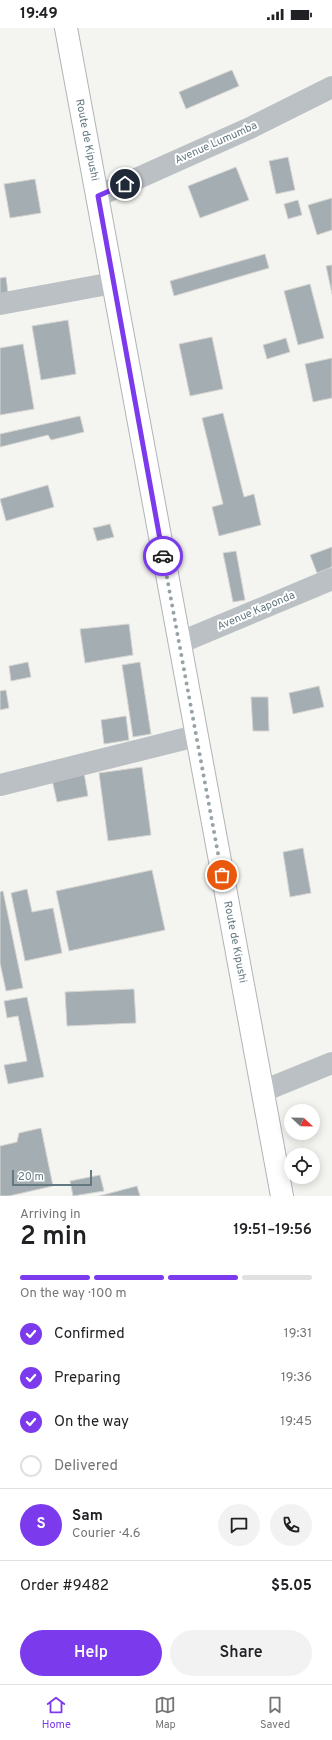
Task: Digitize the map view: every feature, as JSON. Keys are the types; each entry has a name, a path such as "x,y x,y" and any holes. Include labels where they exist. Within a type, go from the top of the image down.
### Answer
{"highway":[{"name":"Route de Kipushi","path":"66,28 282,1196"}],"street":[{"name":"Avenue Lumumba","path":"98,196 250,128 332,87"},
{"path":"0,304 113,283"},
{"name":"Avenue Kaponda","path":"179,643 332,579"},
{"path":"0,785 196,736"},
{"path":"263,1091 332,1063"}],"building":[{"path":"232,70 239,86 186,109 179,92"},
{"path":"288,157 295,190 276,194 269,161"},
{"path":"236,167 249,200 200,218 188,186"},
{"path":"35,179 41,213 10,218 4,184"},
{"path":"332,198 332,230 317,235 308,205"},
{"path":"298,200 302,215 288,219 284,204"},
{"path":"265,254 269,268 174,296 170,281"},
{"path":"332,265 332,294 326,266"},
{"path":"6,277 9,301 0,302 0,278"},
{"path":"310,284 324,338 298,345 284,291"},
{"path":"68,320 76,374 41,380 32,326"},
{"path":"212,337 223,389 190,396 179,344"},
{"path":"286,338 290,352 267,359 263,345"},
{"path":"23,344 34,409 0,415 0,348"},
{"path":"332,358 332,398 313,402 305,364"},
{"path":"223,413 244,497 254,494 261,525 219,536 212,507 223,504 202,418"},
{"path":"80,416 84,432 51,440 48,435 0,447 0,434"},
{"path":"48,485 54,507 6,521 0,499"},
{"path":"110,524 114,537 97,541 93,528"},
{"path":"332,547 332,567 317,573 310,555"},
{"path":"236,551 245,600 233,602 223,553"},
{"path":"129,624 133,655 85,663 80,629"},
{"path":"28,662 31,677 11,681 9,666"},
{"path":"140,662 151,734 133,737 122,665"},
{"path":"319,686 324,707 293,714 289,693"},
{"path":"6,690 9,708 0,710 0,691"},
{"path":"251,697 268,697 269,731 253,731"},
{"path":"126,716 129,740 104,744 101,720"},
{"path":"142,767 151,835 108,841 99,773"},
{"path":"84,773 88,796 57,802 52,780"},
{"path":"303,848 311,893 290,897 283,852"},
{"path":"152,870 165,930 69,951 56,891"},
{"path":"27,889 32,912 53,908 62,953 25,961 11,893"},
{"path":"3,891 23,988 6,991 0,963 0,892"},
{"path":"134,989 136,1023 67,1026 65,992"},
{"path":"27,997 44,1077 8,1084 4,1065 27,1061 18,1016 7,1018 4,1001"},
{"path":"41,1128 53,1186 9,1196 0,1196 0,1146 17,1142 19,1133"},
{"path":"100,1175 104,1191 73,1196 70,1181"},
{"path":"137,1186 140,1196 99,1196"}],"way so far":[{"path":"163,556 222,875"}],"route":[{"path":"125,184 98,196 163,556"}]}
